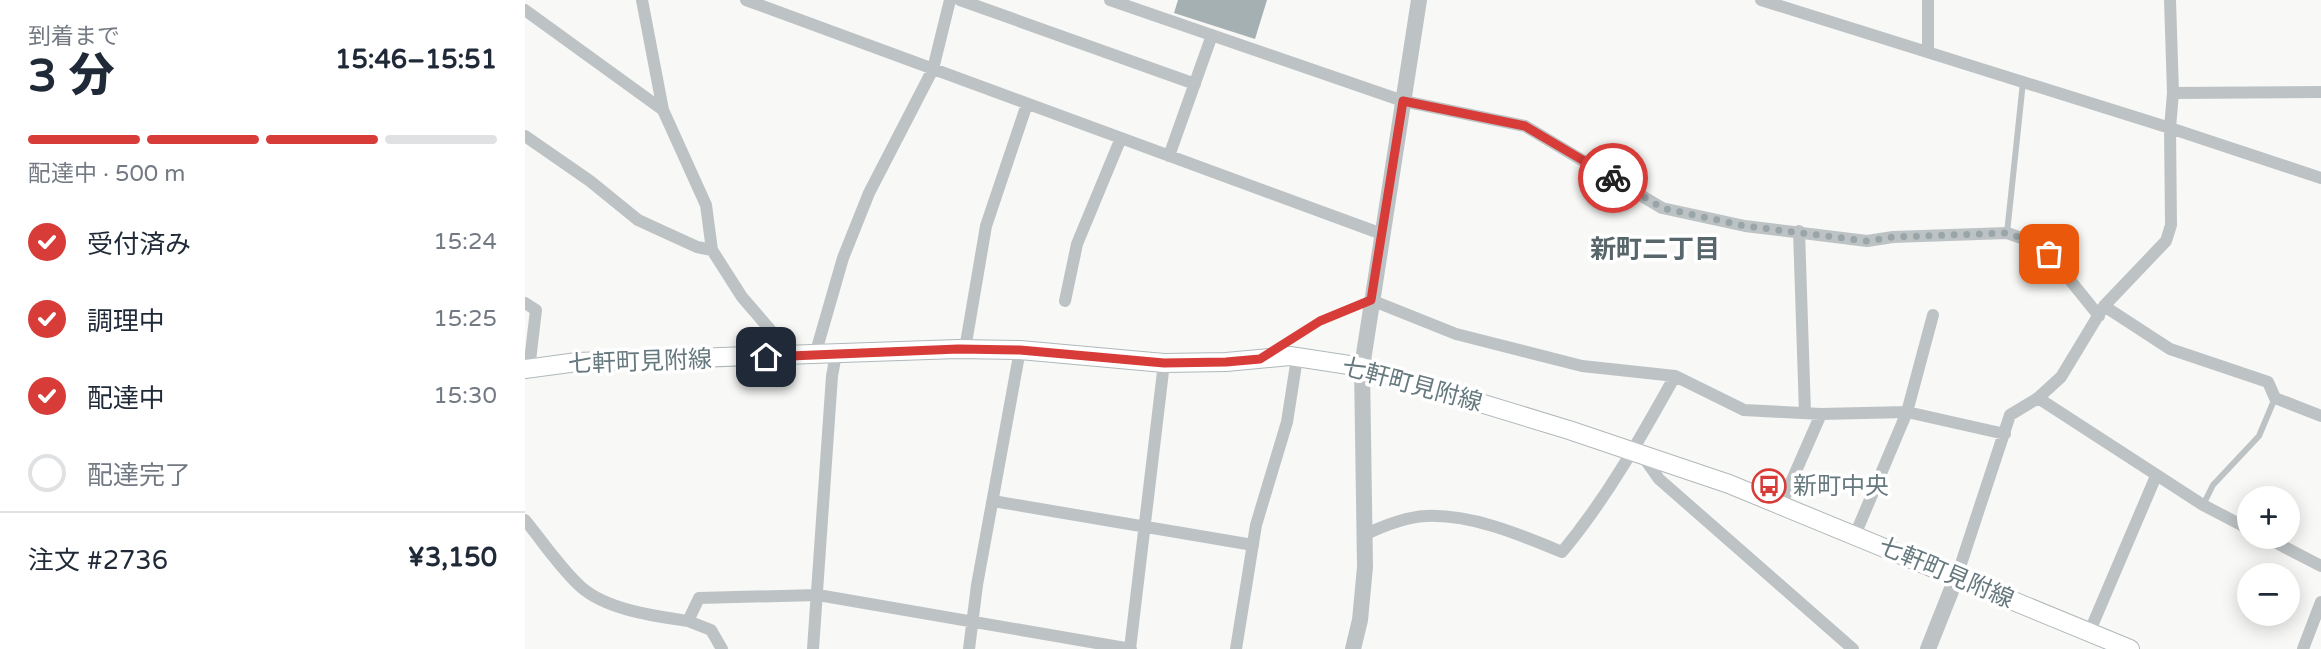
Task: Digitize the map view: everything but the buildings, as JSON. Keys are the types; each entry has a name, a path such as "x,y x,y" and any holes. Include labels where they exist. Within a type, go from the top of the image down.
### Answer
{"main road":[{"name":"七軒町見附線","path":"527,369 577,362 965,349 1020,350 1164,363 1297,358 1362,367 1638,453 1781,505 2130,649"}],"street":[{"path":"642,0 663,110 706,205 712,250 742,298 793,356"},
{"path":"746,0 1382,234"},
{"path":"815,355 843,258 869,193 933,69 950,0"},
{"path":"960,0 1195,84"},
{"path":"1111,0 1403,101 1525,126 1662,208 1745,226 1867,241 1893,237 2007,233 2033,242 2049,254 2101,311 2170,349 2269,382 2275,398 2321,416"},
{"path":"1353,649 1365,567 1362,367 1419,0"},
{"path":"1761,0 2321,178"},
{"path":"1928,0 1929,52"},
{"path":"1928,649 1957,576 2010,415 2038,398 2061,377 2101,311 2166,241 2171,225 2170,128 2173,93 2170,0"},
{"path":"525,10 663,110"},
{"path":"1169,156 1212,35"},
{"path":"2173,93 2321,92"},
{"path":"965,349 986,226 1027,104"},
{"path":"525,136 590,181 638,220 697,247 712,250"},
{"path":"1065,301 1077,244 1121,138"},
{"path":"1799,231 1805,412"},
{"path":"1371,300 1456,334 1582,366 1675,376 1744,410 1821,414 1907,412 2005,434"},
{"path":"525,303 536,310 527,369"},
{"path":"1855,535 1907,412 1933,315"},
{"path":"969,649 977,586 1020,350"},
{"path":"813,649 832,376 836,354"},
{"path":"1236,649 1256,525 1287,422 1297,358"},
{"path":"688,621 699,598 818,595 1130,649 1164,363"},
{"path":"1364,535 1386,525 1424,516 1439,517 1502,527 1562,552 1638,453 1675,376"},
{"path":"2038,398 2156,476 2237,523"},
{"path":"1781,505 1821,414"},
{"path":"1638,453 1659,479 1853,649"},
{"path":"2089,632 2156,476"},
{"path":"993,501 1254,545"},
{"path":"525,520 582,587 598,597 639,614 688,621 711,630 722,649"},
{"path":"2288,549 2321,566"},
{"path":"2303,649 2321,602"}],"lane":[{"path":"2007,233 2023,82"},
{"path":"1260,359 1320,321 1371,300"},
{"path":"2203,505 2213,485 2259,436 2275,398"}],"way so far":[{"path":"1613,178 1662,208 1745,226 1867,241 1893,237 2007,233 2033,242 2049,254"}],"place":[{"name":"新町中央","path":"1769,486"}],"district":[{"name":"新町二丁目","path":"1655,249"}],"route":[{"path":"766,357 958,349 1020,350 1164,363 1260,359 1320,321 1371,300 1403,101 1525,126 1613,178"}]}
